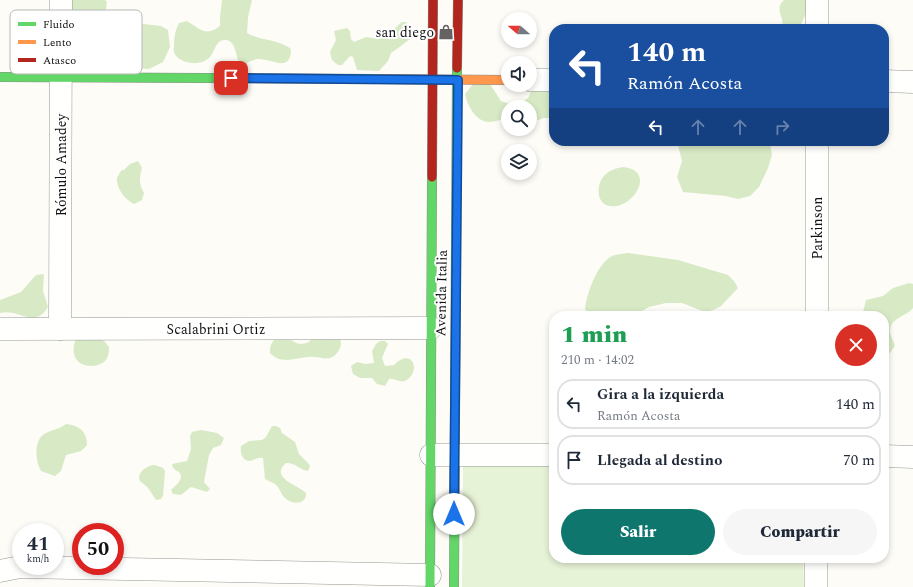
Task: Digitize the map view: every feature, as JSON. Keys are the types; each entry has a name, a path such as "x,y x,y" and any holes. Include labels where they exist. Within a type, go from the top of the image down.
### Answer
{"main road":[{"name":"Avenida Italia","path":"430,581 433,0"},
{"name":"Avenida Italia","path":"454,587 458,0"},
{"path":"0,77 501,80"}],"street":[{"path":"817,0 817,24"},
{"name":"Rómulo Amadey","path":"60,329 61,74"},
{"path":"537,80 549,80"},
{"path":"889,81 913,82"},
{"name":"Parkinson","path":"817,146 817,311"},
{"name":"Scalabrini Ortiz","path":"0,329 431,328"},
{"path":"431,455 549,455"},
{"path":"889,456 913,457"},
{"path":"816,563 816,587"},
{"path":"0,571 20,567 430,581"}],"green space":[{"path":"67,0 105,0 107,2 106,10 68,10"},
{"path":"222,0 252,0 248,17 247,33 252,36 281,43 291,49 288,61 279,63 257,59 245,64 238,60 233,44 226,40 220,41 210,57 203,62 190,63 178,58 174,50 175,35 179,23 187,21 203,31 211,31 215,29 220,26"},
{"path":"784,0 808,0 805,16 801,24 783,24 780,10 781,4"},
{"path":"402,22 406,22 409,26 411,38 391,53 388,61 379,71 357,70 353,57 350,56 342,65 338,65 332,60 330,52 336,40 334,31 347,28 350,31 351,39 354,42 366,37 378,39 386,36"},
{"path":"144,24 161,26 168,30 170,47 163,62 149,69 142,69 142,25"},
{"path":"549,81 549,118 537,120 537,100 525,100 531,92 537,92 537,85"},
{"path":"473,84 490,84 501,101 501,120 489,122 476,116 470,108 465,94"},
{"path":"678,146 770,146 772,155 759,187 750,196 738,199 726,196 683,192 677,177 682,161"},
{"path":"138,161 142,168 140,181 144,193 142,200 134,204 122,194 118,186 117,178 122,170 130,164"},
{"path":"623,167 633,170 639,175 640,182 638,190 626,202 618,206 610,206 605,204 600,197 600,182 614,169"},
{"path":"628,253 678,260 728,275 738,288 721,306 709,311 702,311 682,303 666,303 649,307 642,311 586,311 586,302 590,287 597,272 607,260 618,254"},
{"path":"44,274 43,291 48,307 43,314 32,318 14,313 0,313 0,300 21,292 36,275"},
{"path":"909,283 913,284 913,308 893,323 890,333 895,346 889,354 889,311 863,311 866,300 883,296 893,288"},
{"path":"88,335 104,341 109,347 107,358 104,362 98,365 92,366 81,364 75,358 74,344 76,339"},
{"path":"339,336 341,343 340,348 336,355 328,358 312,357 283,360 274,357 270,353 273,341 278,337 287,338 296,343 303,344 309,342 312,338"},
{"path":"380,341 385,341 388,344 382,358 385,366 394,365 406,358 413,363 413,372 405,381 389,379 385,386 377,384 372,378 360,378 353,374 351,366 357,362 365,364 374,363 372,351 376,344"},
{"path":"66,424 75,426 82,430 86,436 87,445 81,451 66,455 61,471 55,476 41,471 37,461 37,449 40,439 48,432"},
{"path":"272,426 280,428 282,433 295,442 299,454 310,466 308,471 289,463 286,463 282,468 281,473 283,477 306,493 306,497 302,502 291,502 284,497 276,485 265,479 263,458 247,461 242,456 241,446 249,441 262,440 266,437"},
{"path":"201,430 217,433 224,438 221,445 213,448 209,455 204,482 210,489 207,492 191,487 181,495 173,494 171,490 179,482 181,475 173,468 172,464 187,461 191,449 190,436 192,432"},
{"path":"155,465 163,468 165,471 163,496 161,499 156,500 139,478 143,470 149,466"},
{"path":"463,465 549,465 549,563 803,563 804,587 462,587"}],"traffic: fast":[{"path":"454,587 457,68"},
{"path":"0,77 377,79"},
{"path":"430,587 432,177"}],"traffic: slow":[{"path":"377,79 501,80"}],"traffic: jam":[{"path":"432,177 433,0"},
{"path":"457,68 458,0"}],"place":[{"name":"san diego","path":"446,32"}],"route":[{"path":"231,78 458,80 454,514"}]}
